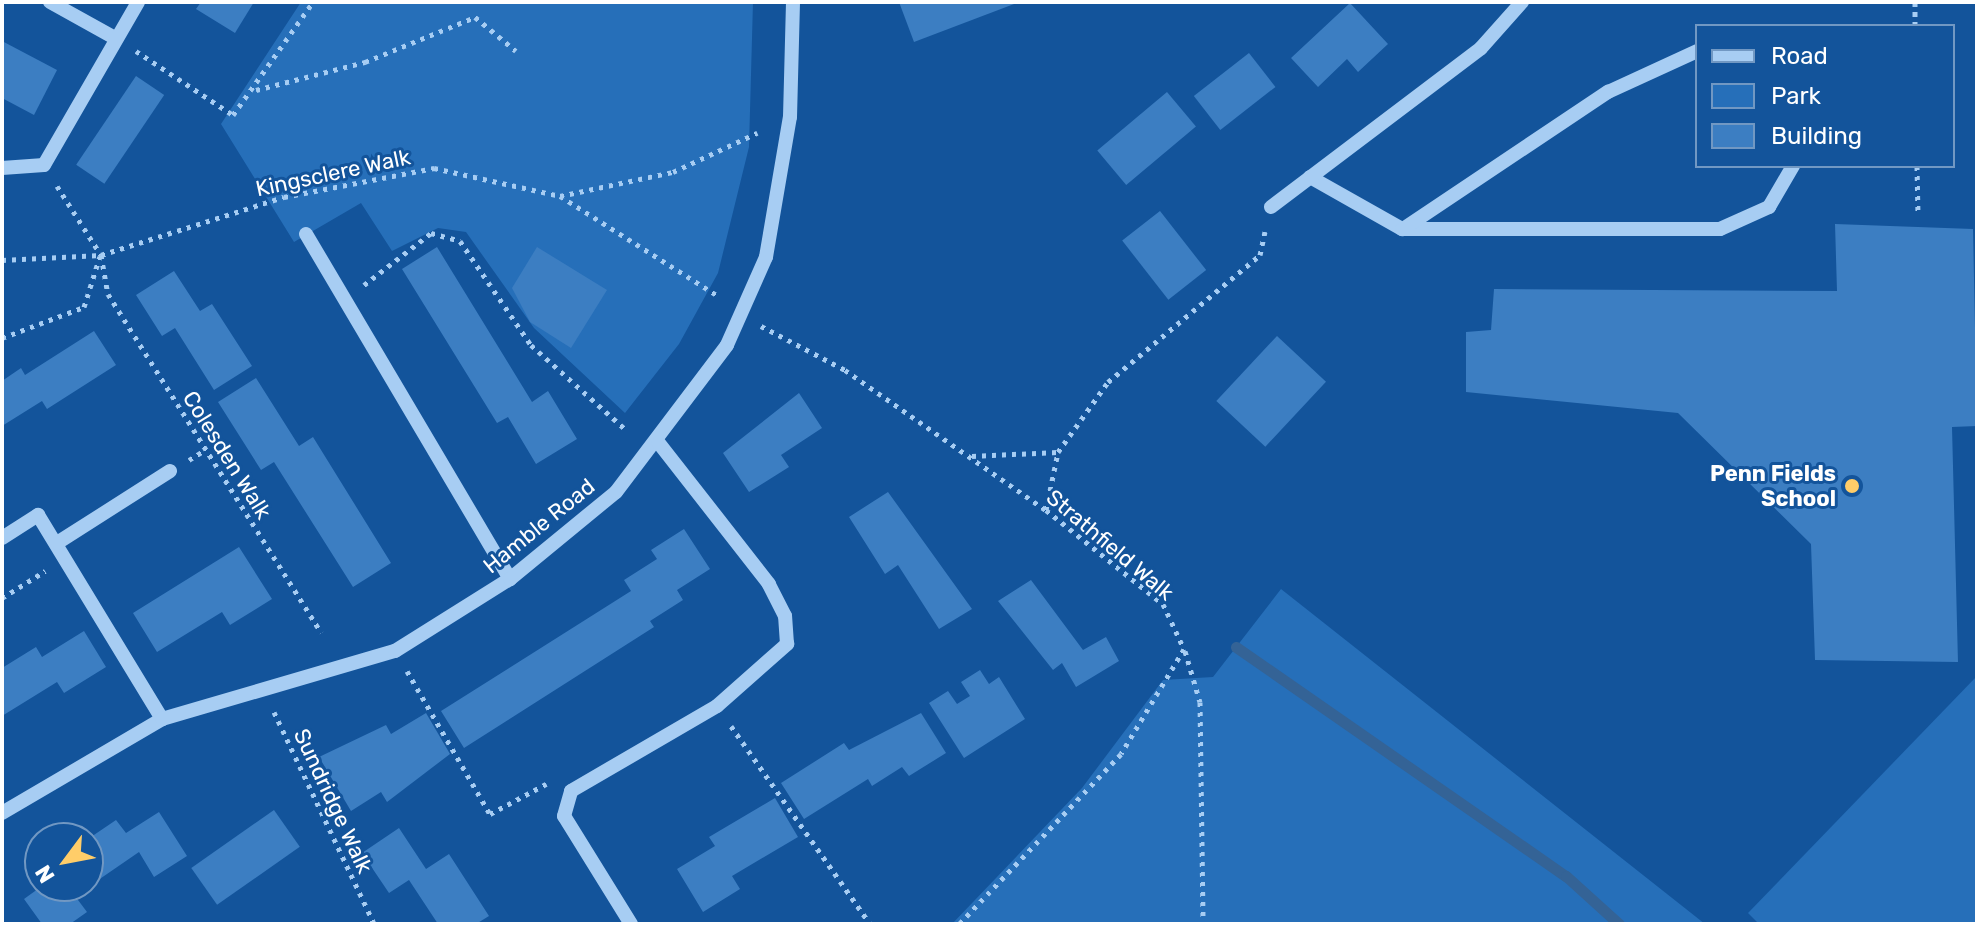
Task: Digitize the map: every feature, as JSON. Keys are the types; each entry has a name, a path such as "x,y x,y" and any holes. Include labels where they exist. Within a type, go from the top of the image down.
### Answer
{"street":[{"path":"50,2 115,38"},
{"path":"2,168 44,165 138,2"},
{"name":"Hamble Road","path":"2,813 162,719 395,651 510,579 569,535 659,443 727,345 739,309 766,257 786,150 793,2"},
{"path":"1271,207 1481,48 1522,2"},
{"path":"1402,229 1608,92 1695,52"},
{"path":"1310,177 1402,229 1720,229 1769,207 1792,168"},
{"path":"306,234 510,579"},
{"path":"631,924 564,816 571,791 717,706 787,644 785,616 769,584 659,443"},
{"path":"57,543 170,471"},
{"path":"2,538 38,515 67,558 162,719"}],"path":[{"path":"115,38 233,115 256,90 313,2"},
{"path":"1915,2 1915,24"},
{"path":"256,90 365,62 475,17 516,51"},
{"name":"Kingsclere Walk","path":"2,260 101,255 284,197 434,168 560,196 673,172 757,133"},
{"path":"2,338 84,307 101,255 44,165"},
{"path":"1917,168 1918,212"},
{"name":"Strathfield Walk","path":"560,196 972,456 1046,510 1163,604 1184,649 1200,702 1203,924"},
{"path":"1046,510 1058,452 1108,382 1260,255 1271,207"},
{"path":"345,299 431,233 460,241 531,345 625,429"},
{"name":"Colesden Walk","path":"101,255 108,294 321,632"},
{"path":"972,456 1058,452"},
{"path":"2,598 67,558"},
{"path":"959,924 1121,754 1184,649"},
{"path":"395,651 490,814 553,780 571,791"},
{"name":"Sundridge Walk","path":"265,691 374,924"},
{"path":"717,706 870,924"}],"green space":[{"path":"301,2 753,2 749,147 718,273 679,344 625,413 534,328 466,232 438,228 392,251 361,203 294,242 221,124"},
{"path":"1281,589 1705,924 952,924 1082,788 1163,680 1213,677"},
{"path":"1977,676 1977,924 1759,924 1748,913"}],"building":[{"path":"201,2 254,2 235,33 196,9"},
{"path":"899,2 1019,2 914,42"},
{"path":"1350,3 1388,44 1358,72 1347,59 1318,87 1291,58"},
{"path":"2,41 57,70 34,115 2,98"},
{"path":"1249,53 1275,87 1220,130 1194,96"},
{"path":"136,76 164,95 104,184 76,165"},
{"path":"1167,92 1196,126 1126,185 1097,150"},
{"path":"1160,211 1206,270 1168,300 1122,241"},
{"name":"Penn Fields School","path":"1835,224 1973,229 1977,426 1952,427 1958,662 1815,660 1811,544 1678,413 1466,392 1466,332 1491,330 1494,289 1837,291"},
{"path":"437,247 532,402 548,391 577,439 536,464 508,417 497,423 402,269"},
{"path":"537,247 607,290 571,348 530,322 512,288"},
{"path":"174,271 200,311 212,304 252,366 214,390 175,328 162,336 136,295"},
{"path":"94,331 116,365 47,409 42,401 2,426 2,381 21,368 25,375"},
{"path":"1277,336 1326,382 1265,447 1216,401"},
{"path":"256,378 299,446 313,437 391,563 353,587 274,462 261,470 218,402"},
{"path":"799,393 822,428 781,455 789,467 749,492 723,453"},
{"path":"888,492 972,609 939,629 898,565 885,574 849,517"},
{"path":"684,529 710,569 677,590 683,600 650,621 654,627 464,748 441,711 631,591 624,580 657,559 651,550"},
{"path":"239,547 272,599 230,625 222,612 157,652 133,613"},
{"path":"1031,580 1083,650 1106,637 1119,661 1076,687 1062,663 1053,670 998,601"},
{"path":"84,631 106,667 64,693 57,682 2,716 2,668 36,647 42,657"},
{"path":"980,670 989,684 999,677 1025,719 964,758 929,703 948,691 957,704 970,696 961,682"},
{"path":"426,713 450,754 387,802 381,792 351,811 319,757 386,725 391,734"},
{"path":"921,713 946,753 909,776 902,767 872,786 868,779 804,819 781,783 844,743 849,750"},
{"path":"775,798 798,837 732,876 740,889 703,912 677,869 715,846 709,837"},
{"path":"274,810 300,847 217,905 191,868"},
{"path":"159,812 187,856 154,877 139,852 104,876 104,828 116,820 126,833"},
{"path":"399,828 426,869 449,854 489,916 476,924 438,924 409,880 389,893 362,853"},
{"path":"26,902 80,902 87,912 70,924 42,924"}],"waterway":[{"path":"1236,647 1566,876 1619,924"}],"place":[{"name":"Penn Fields School","path":"1852,486"}]}
